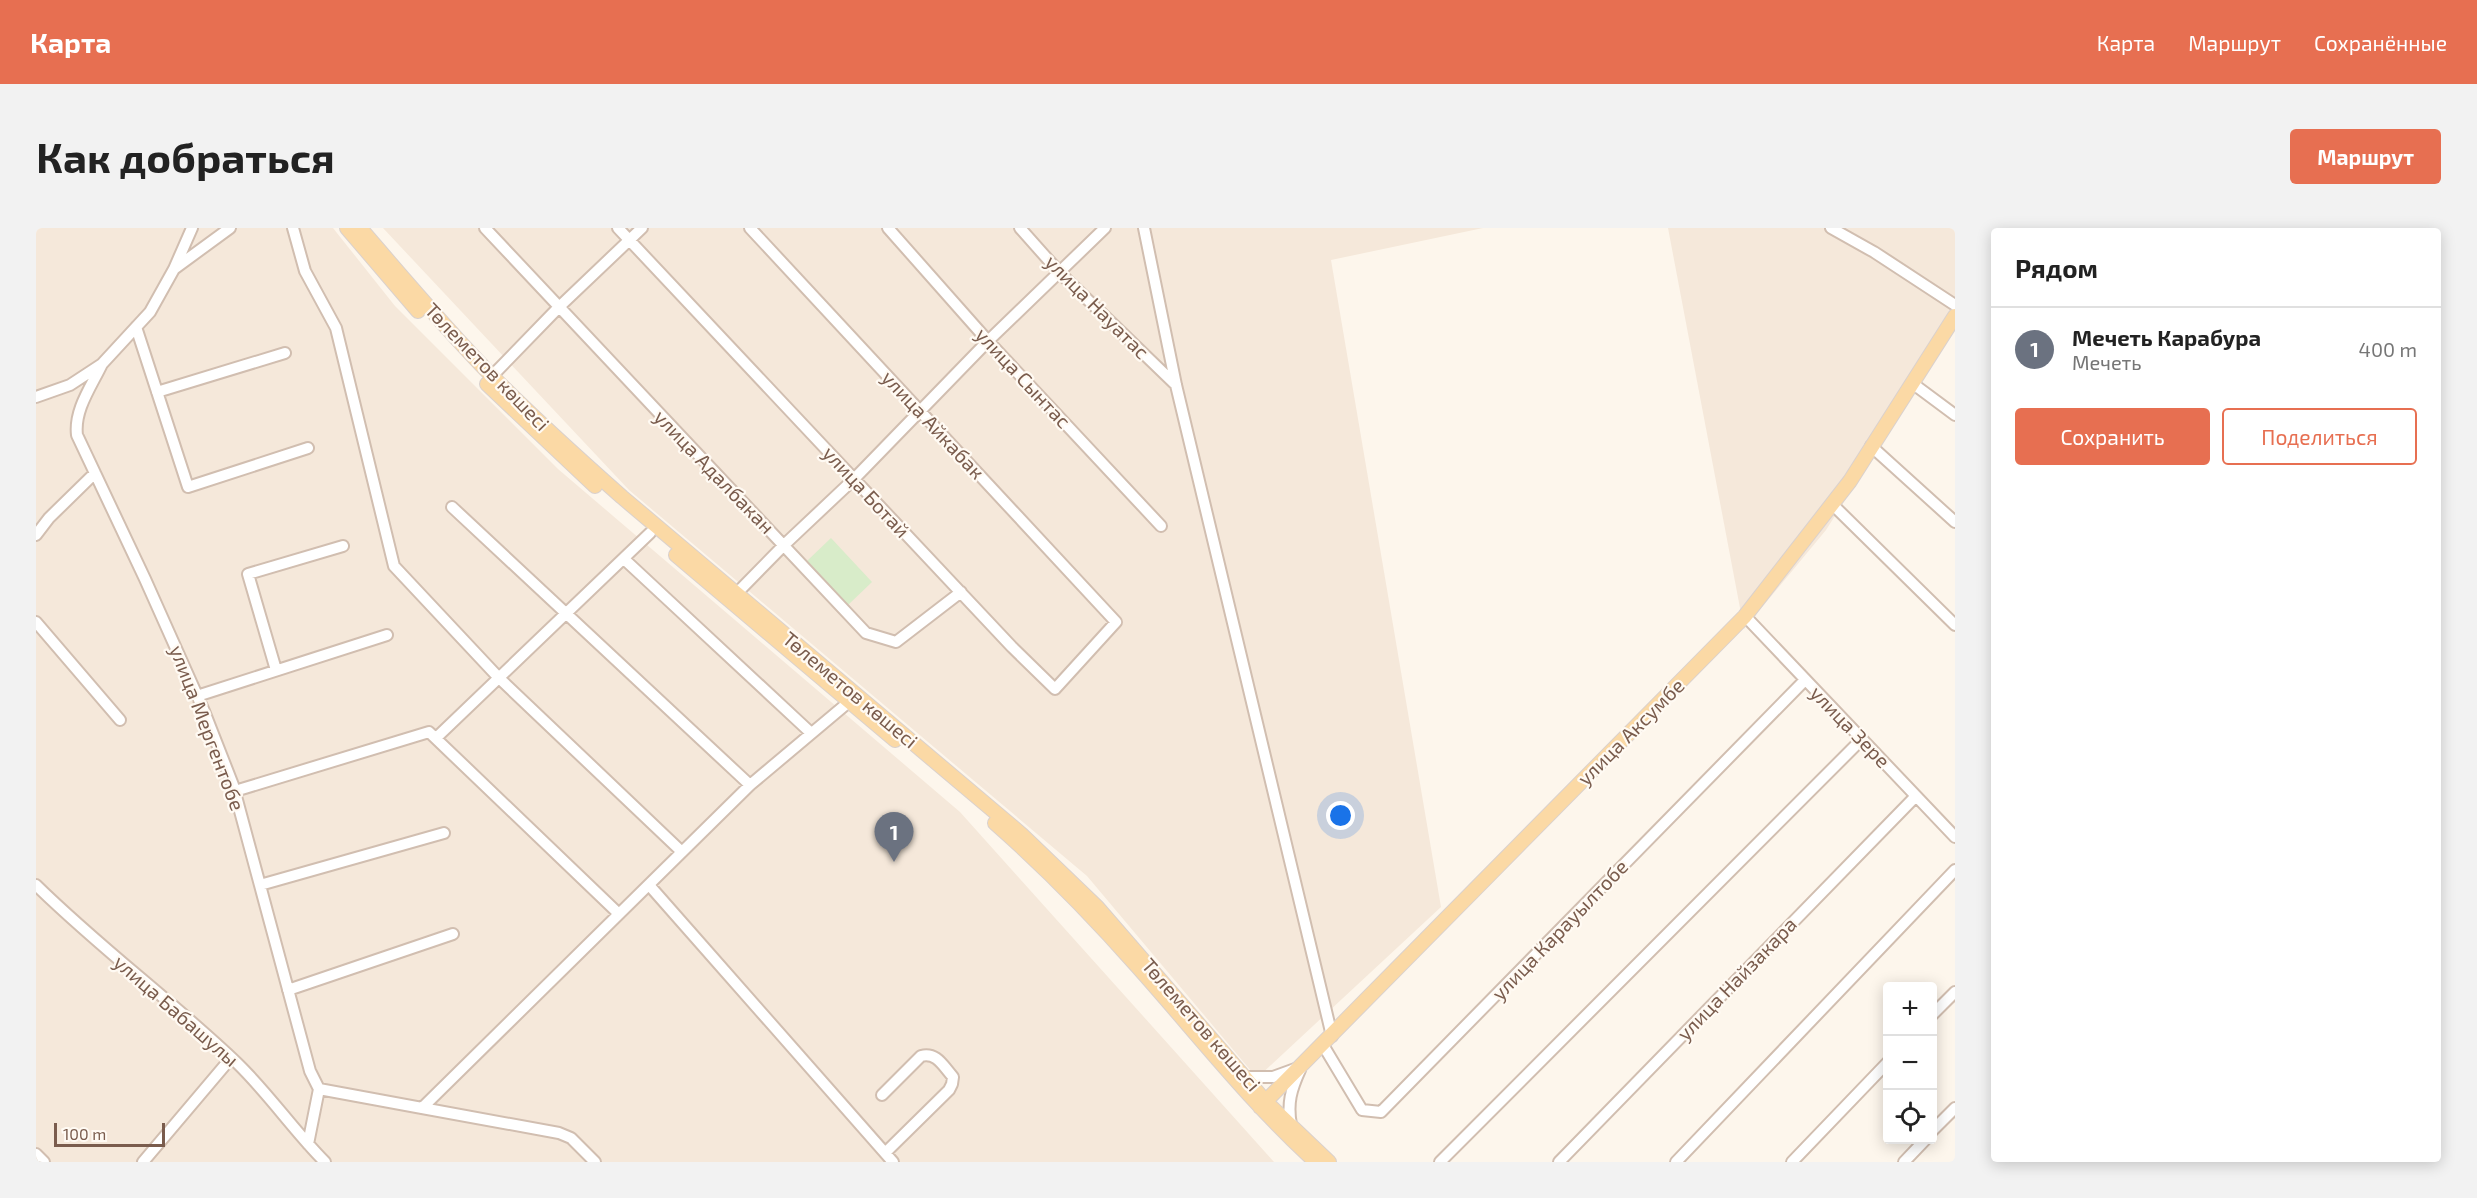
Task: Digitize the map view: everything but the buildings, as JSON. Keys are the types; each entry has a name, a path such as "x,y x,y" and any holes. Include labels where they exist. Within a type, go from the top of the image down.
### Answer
{"main road":[{"name":"Төлеметов көшесі","path":"347,228 417,309 484,381 566,460 650,533 737,593 1021,834 1097,907 1162,978 1245,1077 1263,1105 1291,1125 1329,1162"},
{"name":"Төлеметов көшесі","path":"360,228 424,303 492,376 573,453 685,557 998,827 1060,885 1316,1162"},
{"name":"улица Аксумбе","path":"1263,1105 1745,616 1787,560 1833,505 1955,316"}],"street":[{"path":"36,397 70,385 102,364 155,304 192,228"},
{"path":"174,269 230,228"},
{"path":"293,228 305,271 336,328 394,566 499,678 682,852"},
{"name":"улица Адалбакан","path":"485,228 866,633 896,642 961,592"},
{"name":"улица Ботай","path":"618,228 961,592 1056,689 1116,622"},
{"path":"492,376 558,308 642,228"},
{"name":"улица Айкабак","path":"750,228 1116,622"},
{"name":"улица Сынтас","path":"888,228 988,341 1161,526"},
{"name":"улица Науатас","path":"1020,228 1060,273 1176,385"},
{"path":"737,593 854,479 988,341 1105,228"},
{"path":"1144,228 1176,385 1327,1041"},
{"path":"1831,228 1874,252 1955,305"},
{"path":"136,327 188,487 308,448"},
{"path":"157,392 285,353"},
{"name":"улица Мергентобе","path":"102,364 81,405 75,423 76,435 197,696 235,791 310,1071 319,1089"},
{"path":"1912,383 1955,416"},
{"path":"1871,446 1955,522"},
{"path":"36,535 49,518 95,473"},
{"path":"1833,505 1955,625"},
{"path":"452,507 750,785"},
{"path":"436,738 650,533"},
{"path":"276,670 248,574 343,546"},
{"path":"624,559 811,734"},
{"name":"улица Зере","path":"1745,616 1955,837"},
{"path":"36,622 120,720"},
{"path":"197,696 387,635"},
{"name":"улица Карауылтобе","path":"1327,1041 1362,1110 1381,1112 1805,680"},
{"path":"422,1108 750,785 850,701"},
{"path":"235,791 429,732 620,914"},
{"path":"1440,1162 1862,739"},
{"name":"улица Найзакара","path":"1559,1162 1916,796"},
{"path":"260,885 444,833"},
{"path":"1676,1162 1955,870"},
{"name":"улица Бабашулы","path":"36,885 95,941 137,974 231,1058 325,1162"},
{"path":"649,885 893,1162"},
{"path":"288,990 453,934"},
{"path":"1937,1011 1955,992"},
{"path":"882,1095 921,1056 928,1054 936,1057 952,1077 949,1090 885,1153"},
{"path":"142,1162 231,1058"},
{"path":"1792,1162 1883,1066"},
{"path":"1245,1077 1273,1077 1301,1067"},
{"path":"1291,1125 1287,1107 1289,1095 1301,1067"},
{"path":"317,1162 308,1143 319,1089 559,1133 572,1138 595,1162"},
{"path":"1937,1126 1955,1108"},
{"path":"1904,1162 1921,1144"},
{"path":"36,1154 44,1162"}],"shaded area":[{"path":"36,228 333,228 395,306 558,469 960,812 1274,1162 36,1162"},
{"path":"383,228 1483,228 1331,260 1441,907 1257,1078 1087,876 629,490"},
{"path":"1668,228 1955,228 1955,327 1826,530 1744,629"}],"green space":[{"path":"831,538 872,582 848,605 807,561"}],"place":[{"name":"Мечеть Карабура","path":"894,862"}]}
